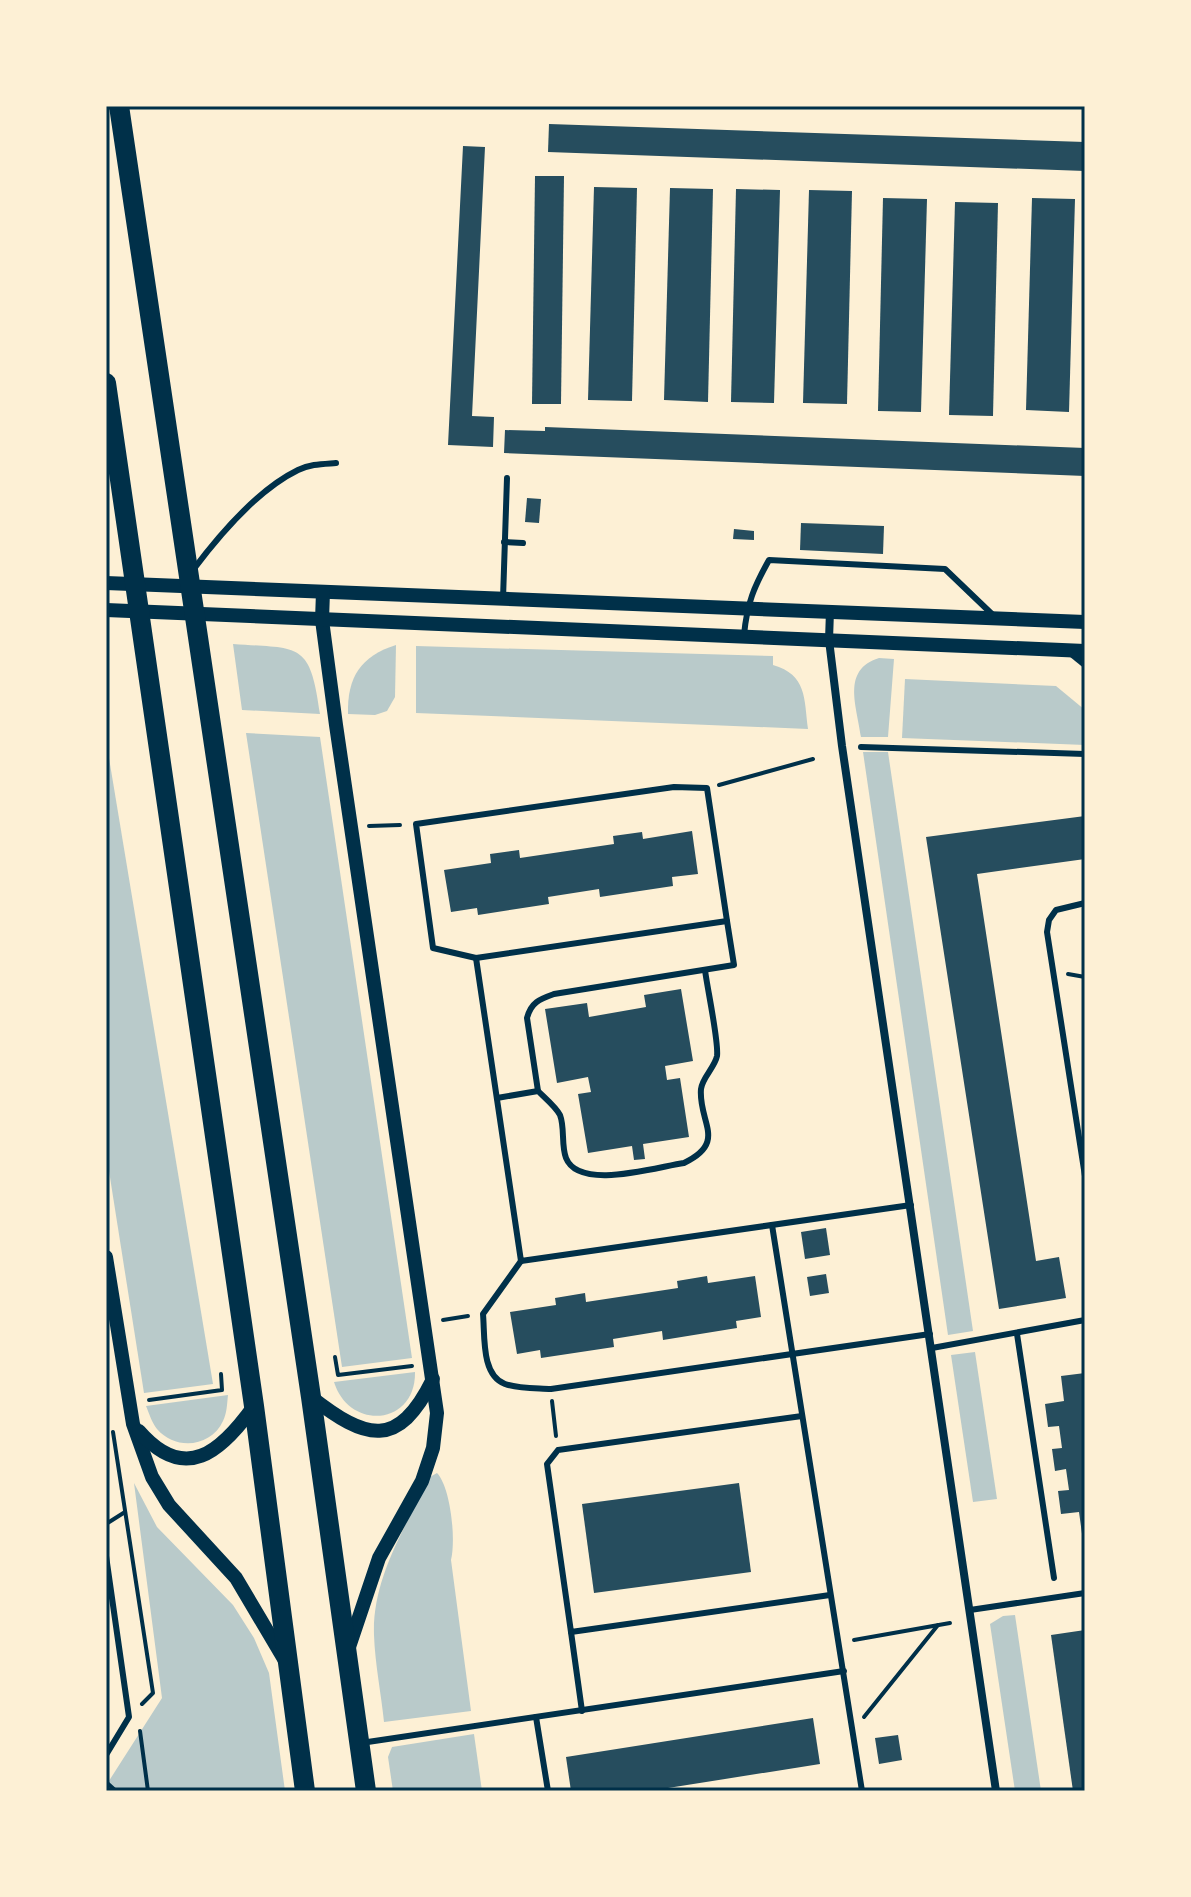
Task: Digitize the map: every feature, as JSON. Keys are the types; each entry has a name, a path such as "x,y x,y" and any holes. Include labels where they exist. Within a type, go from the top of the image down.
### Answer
{"main road":[{"path":"119,106 306,1362 366,1791"},
{"path":"106,383 254,1406 305,1791"}],"street":[{"path":"106,583 1085,622"},
{"path":"323,592 322,620 437,1413 433,1448 422,1481 379,1558 347,1655"},
{"path":"501,627 503,599"},
{"path":"106,610 1085,651"},
{"path":"830,611 829,640 847,782 996,1791"},
{"path":"1069,650 1085,664"},
{"path":"106,1257 133,1424 152,1477 169,1505 236,1578 286,1664"},
{"path":"311,1397 340,1420 356,1428 376,1431 395,1426 411,1415 433,1379"},
{"path":"133,1424 164,1454 182,1459 202,1457 220,1447 237,1431 254,1406"}],"lane":[{"path":"181,586 230,525 265,493 299,470 336,463"},
{"path":"503,599 507,478"},
{"path":"504,542 523,543"},
{"path":"744,636 752,590 769,560 945,569 997,619"},
{"path":"861,747 1085,754"},
{"path":"705,970 717,1055 701,1088 709,1134 706,1148 684,1163 597,1177 581,1174 570,1166 565,1156 560,1114 538,1091 527,1018 530,1007 554,994 734,965 707,788 674,787 416,824 433,948 476,958 727,921"},
{"path":"1085,903 1056,910 1049,920 1047,932 1085,1176"},
{"path":"476,958 521,1261 483,1314 488,1363 493,1376 506,1384 551,1389 930,1334"},
{"path":"497,1098 538,1091"},
{"path":"521,1261 911,1205"},
{"path":"772,1225 862,1791"},
{"path":"932,1348 1085,1320"},
{"path":"1017,1334 1054,1578"},
{"path":"582,1711 547,1464 558,1450 802,1416"},
{"path":"106,1556 129,1717 106,1755"},
{"path":"970,1610 1085,1593"},
{"path":"571,1632 830,1595"},
{"path":"106,1630 116,1629"},
{"path":"359,1744 844,1671"},
{"path":"536,1717 548,1791"}],"path":[{"path":"707,788 813,759"},
{"path":"367,826 416,824"},
{"path":"443,1320 483,1314"},
{"path":"335,1357 338,1375 412,1366"},
{"path":"145,1401 222,1390 221,1374"},
{"path":"551,1389 558,1450"},
{"path":"112,1421 153,1693 129,1717"},
{"path":"106,1524 125,1512"},
{"path":"840,1642 950,1623"},
{"path":"853,1731 938,1625"},
{"path":"140,1730 148,1791"},
{"path":"106,1782 116,1791"}],"shaded area":[{"path":"233,644 287,649 298,654 312,673 320,714 242,710"},
{"path":"396,645 395,697 387,711 375,715 348,714 350,689 358,670 374,655"},
{"path":"416,646 773,656 773,665 792,675 802,689 808,729 416,713"},
{"path":"879,658 894,659 888,737 861,737 855,702 856,680 867,664"},
{"path":"905,679 1056,686 1085,710 1085,745 902,738"},
{"path":"246,733 320,737 412,1358 342,1367"},
{"path":"106,740 213,1384 144,1393 106,1152"},
{"path":"863,752 888,752 973,1331 948,1335"},
{"path":"975,1352 997,1499 973,1502 951,1355"},
{"path":"415,1372 412,1390 405,1403 394,1412 380,1416 366,1415 353,1409 342,1398 334,1382"},
{"path":"228,1395 225,1415 217,1430 202,1441 193,1443 174,1441 165,1436 155,1427 146,1406"},
{"path":"437,1473 446,1490 451,1515 451,1560 471,1711 384,1722 374,1635 379,1593 401,1533 430,1477"},
{"path":"134,1483 157,1527 233,1605 254,1638 269,1673 285,1791 109,1791 107,1784 162,1698"},
{"path":"1015,1615 1041,1791 1015,1791 990,1624 1003,1616"},
{"path":"474,1734 482,1791 393,1791 388,1757 392,1747"}],"building":[{"path":"549,124 1085,142 1085,171 548,152"},
{"path":"463,146 485,147 472,416 494,417 493,447 448,445"},
{"path":"535,176 564,176 561,404 532,404"},
{"path":"594,187 637,188 632,401 588,400"},
{"path":"670,188 713,189 708,402 664,400"},
{"path":"736,189 780,190 774,403 731,402"},
{"path":"809,190 852,191 847,404 803,403"},
{"path":"883,198 927,199 921,412 878,411"},
{"path":"1032,198 1075,199 1069,412 1026,410"},
{"path":"955,202 998,203 993,416 949,415"},
{"path":"545,427 1085,448 1085,476 504,453 505,430 545,431"},
{"path":"527,498 541,499 539,523 525,522"},
{"path":"801,523 884,526 883,554 800,550"},
{"path":"734,529 754,531 754,540 733,539"},
{"path":"1085,816 1085,859 977,874 1036,1261 1059,1257 1066,1298 999,1309 926,837"},
{"path":"692,831 698,874 672,877 673,886 600,897 599,889 548,897 549,904 478,915 477,908 451,912 444,870 491,863 490,854 519,850 520,858 614,844 613,836 642,832 643,839"},
{"path":"681,989 693,1061 665,1066 667,1080 680,1078 689,1137 643,1144 645,1159 634,1160 632,1146 588,1153 578,1094 591,1092 588,1077 557,1083 545,1009 587,1003 589,1017 646,1007 644,995"},
{"path":"826,1228 830,1255 805,1259 801,1232"},
{"path":"826,1274 829,1293 810,1296 807,1277"},
{"path":"707,1276 708,1283 755,1276 761,1317 736,1321 737,1328 663,1340 662,1331 613,1339 614,1347 541,1358 540,1350 517,1354 510,1312 556,1305 555,1298 585,1293 586,1302 678,1288 677,1281"},
{"path":"1085,1373 1083,1541 1079,1512 1061,1514 1058,1491 1069,1490 1066,1469 1055,1471 1052,1449 1062,1448 1059,1426 1048,1427 1045,1404 1064,1401 1061,1376"},
{"path":"739,1483 751,1572 594,1593 582,1504"},
{"path":"1085,1630 1085,1791 1073,1791 1051,1635"},
{"path":"813,1718 820,1764 649,1791 571,1791 566,1757"},
{"path":"898,1735 902,1760 879,1764 875,1738"}]}
